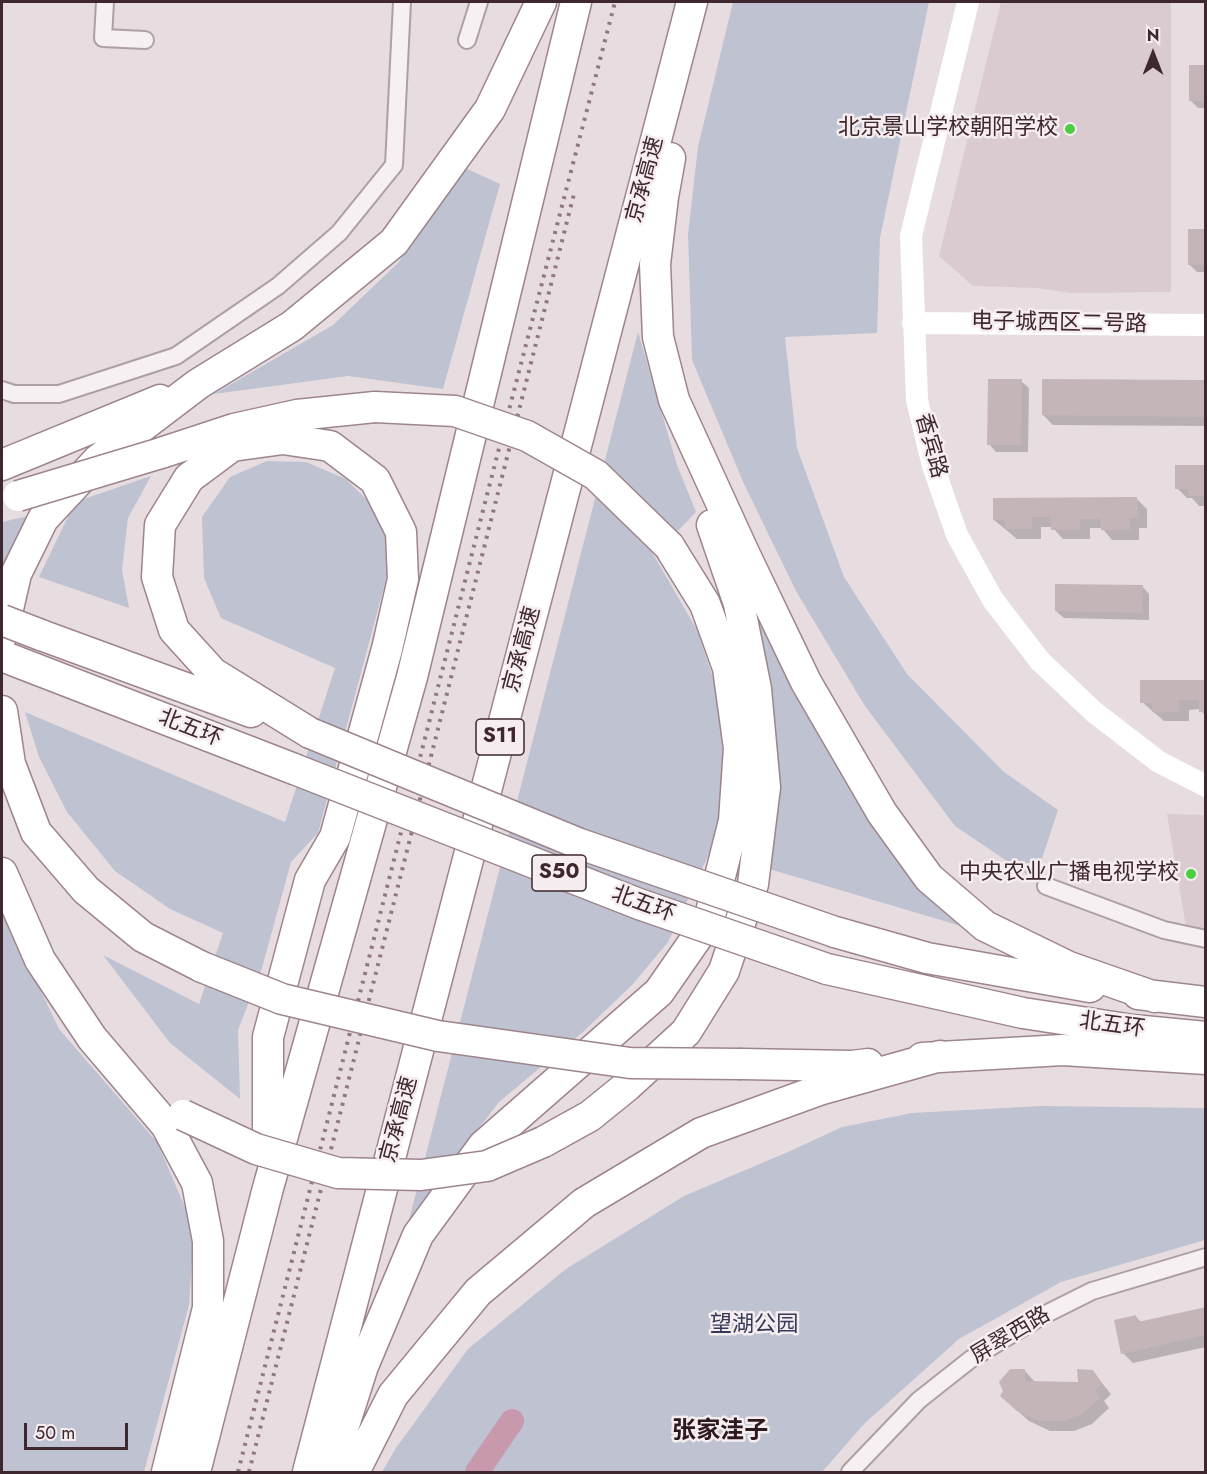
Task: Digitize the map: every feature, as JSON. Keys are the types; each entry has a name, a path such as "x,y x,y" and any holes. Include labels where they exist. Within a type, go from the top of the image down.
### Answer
{"highway":[{"path":"2,635 16,574 43,519 98,460 198,384 292,326 394,242 490,109 541,2"},
{"path":"195,1473 268,1188 412,677 576,2"},
{"name":"京承高速","path":"308,1473 692,2"},
{"path":"92,1038 183,1115 256,1149 338,1173 421,1175 487,1166 543,1142 590,1116 686,1032 724,971 753,884 765,787 756,689 738,604 674,400 658,337 655,264 663,197 702,2"},
{"path":"2,465 198,384"},
{"path":"674,400 806,682 882,813 929,878 985,926 1069,966 1155,997"},
{"path":"10,498 234,429 297,415 375,407 455,411 527,436 596,475 669,546 705,604 728,668 739,748 734,821 709,920 659,992 483,1146 418,1235 363,1366 329,1473"},
{"path":"268,1188 268,1037 310,880 335,837 387,649 403,579 402,544 401,532 375,480 330,446 283,439 232,446 189,478 160,525 156,578 174,630 213,673 310,733"},
{"name":"北五环","path":"2,620 310,733 580,844 835,932 927,958 1155,997 1206,1002"},
{"name":"北五环","path":"2,656 639,904 827,969 1023,1013 1133,1030 1206,1037"},
{"path":"2,711 10,764 36,832 86,890 143,937 202,967 282,999 438,1036 630,1063 852,1066 940,1056 1064,1050 1206,1059"},
{"path":"2,873 40,960 92,1038 166,1125 197,1183 208,1241 208,1308 166,1473"},
{"path":"354,1473 393,1395 478,1292 584,1203 701,1133 822,1089 940,1056"}],"street":[{"path":"105,2 103,38 145,40"},
{"path":"2,390 14,394 59,394 176,356 278,286 339,233 394,165 402,2"},
{"path":"467,40 479,2"},
{"name":"香宾路","path":"968,2 911,236 917,400 933,466 957,535 993,600 1040,662 1094,712 1159,762 1206,786"},
{"name":"电子城西区二号路","path":"913,322 1206,325"},
{"path":"1046,886 1164,930 1206,939"},
{"name":"屏翠西路","path":"850,1473 919,1400 981,1353 1042,1316 1092,1291 1206,1257"}],"shaded area":[{"name":"北京景山学校朝阳学校","path":"1001,2 1171,2 1171,292 1071,293 1037,288 973,286 939,256"},
{"name":"中央农业广播电视学校","path":"1167,814 1205,815 1205,935 1187,933"}],"green space":[{"path":"733,2 929,2 880,238 877,333 785,337 797,448 844,577 907,674 1004,772 1058,810 1035,880 955,826 865,706 796,591 744,484 692,360 688,234 698,147"},
{"path":"461,166 500,184 443,389 348,376 214,394 333,325 398,263"},
{"path":"638,332 677,465 696,512 674,535 649,547 697,630 720,699 729,775 715,841 668,942 633,984 584,1031 499,1102 409,1220"},
{"path":"267,461 306,462 346,479 383,516 388,572 318,833 291,862 262,968 238,1030 240,1099 170,1043 103,955 199,1004 223,933 170,909 115,871 67,812 39,757 25,712 285,822 335,668 221,618 204,578 202,517 230,477"},
{"path":"151,476 128,518 122,570 129,608 39,577 75,502"},
{"path":"28,516 2,566 2,522"},
{"path":"760,623 819,735 849,778 971,929 766,868 772,734"},
{"path":"2,910 59,1029 157,1142 194,1228 189,1305 144,1472 2,1472"},
{"name":"望湖公园","path":"1041,1106 1205,1108 1205,1240 1061,1282 959,1339 865,1423 822,1472 382,1472 396,1448 468,1349 566,1269 684,1196 842,1127 912,1113"}],"building":[{"path":"1189,65 1206,65 1206,101 1189,101"},
{"path":"1188,229 1206,229 1206,265 1188,265"},
{"path":"988,379 1022,379 1021,445 987,445"},
{"path":"1042,379 1206,380 1206,417 1042,415"},
{"path":"1175,465 1206,465 1206,496 1188,496 1188,489 1175,489"},
{"path":"1137,497 1138,518 1130,518 1130,530 1101,530 1100,519 1080,519 1080,530 1051,530 1051,517 1032,517 1032,529 1005,529 1005,520 993,520 993,498"},
{"path":"1055,584 1143,585 1142,613 1055,611"},
{"path":"1140,680 1206,680 1206,712 1199,712 1199,700 1179,700 1179,712 1152,712 1152,703 1140,703"},
{"path":"1206,1307 1206,1335 1121,1354 1114,1320 1136,1315 1138,1322"},
{"path":"1010,1369 1025,1369 1025,1381 1078,1382 1077,1369 1093,1370 1102,1383 1095,1390 1100,1398 1082,1414 1063,1421 1039,1421 1017,1411 1000,1396 1003,1391 999,1382"}],"waterway":[{"path":"477,1472 512,1421"}],"railway":[{"path":"238,1472 615,2"},
{"path":"249,1472 575,190"}],"place":[{"name":"北京景山学校朝阳学校","path":"1070,129"},
{"name":"中央农业广播电视学校","path":"1191,874"}],"district":[{"name":"张家洼子","path":"720,1432"}]}
